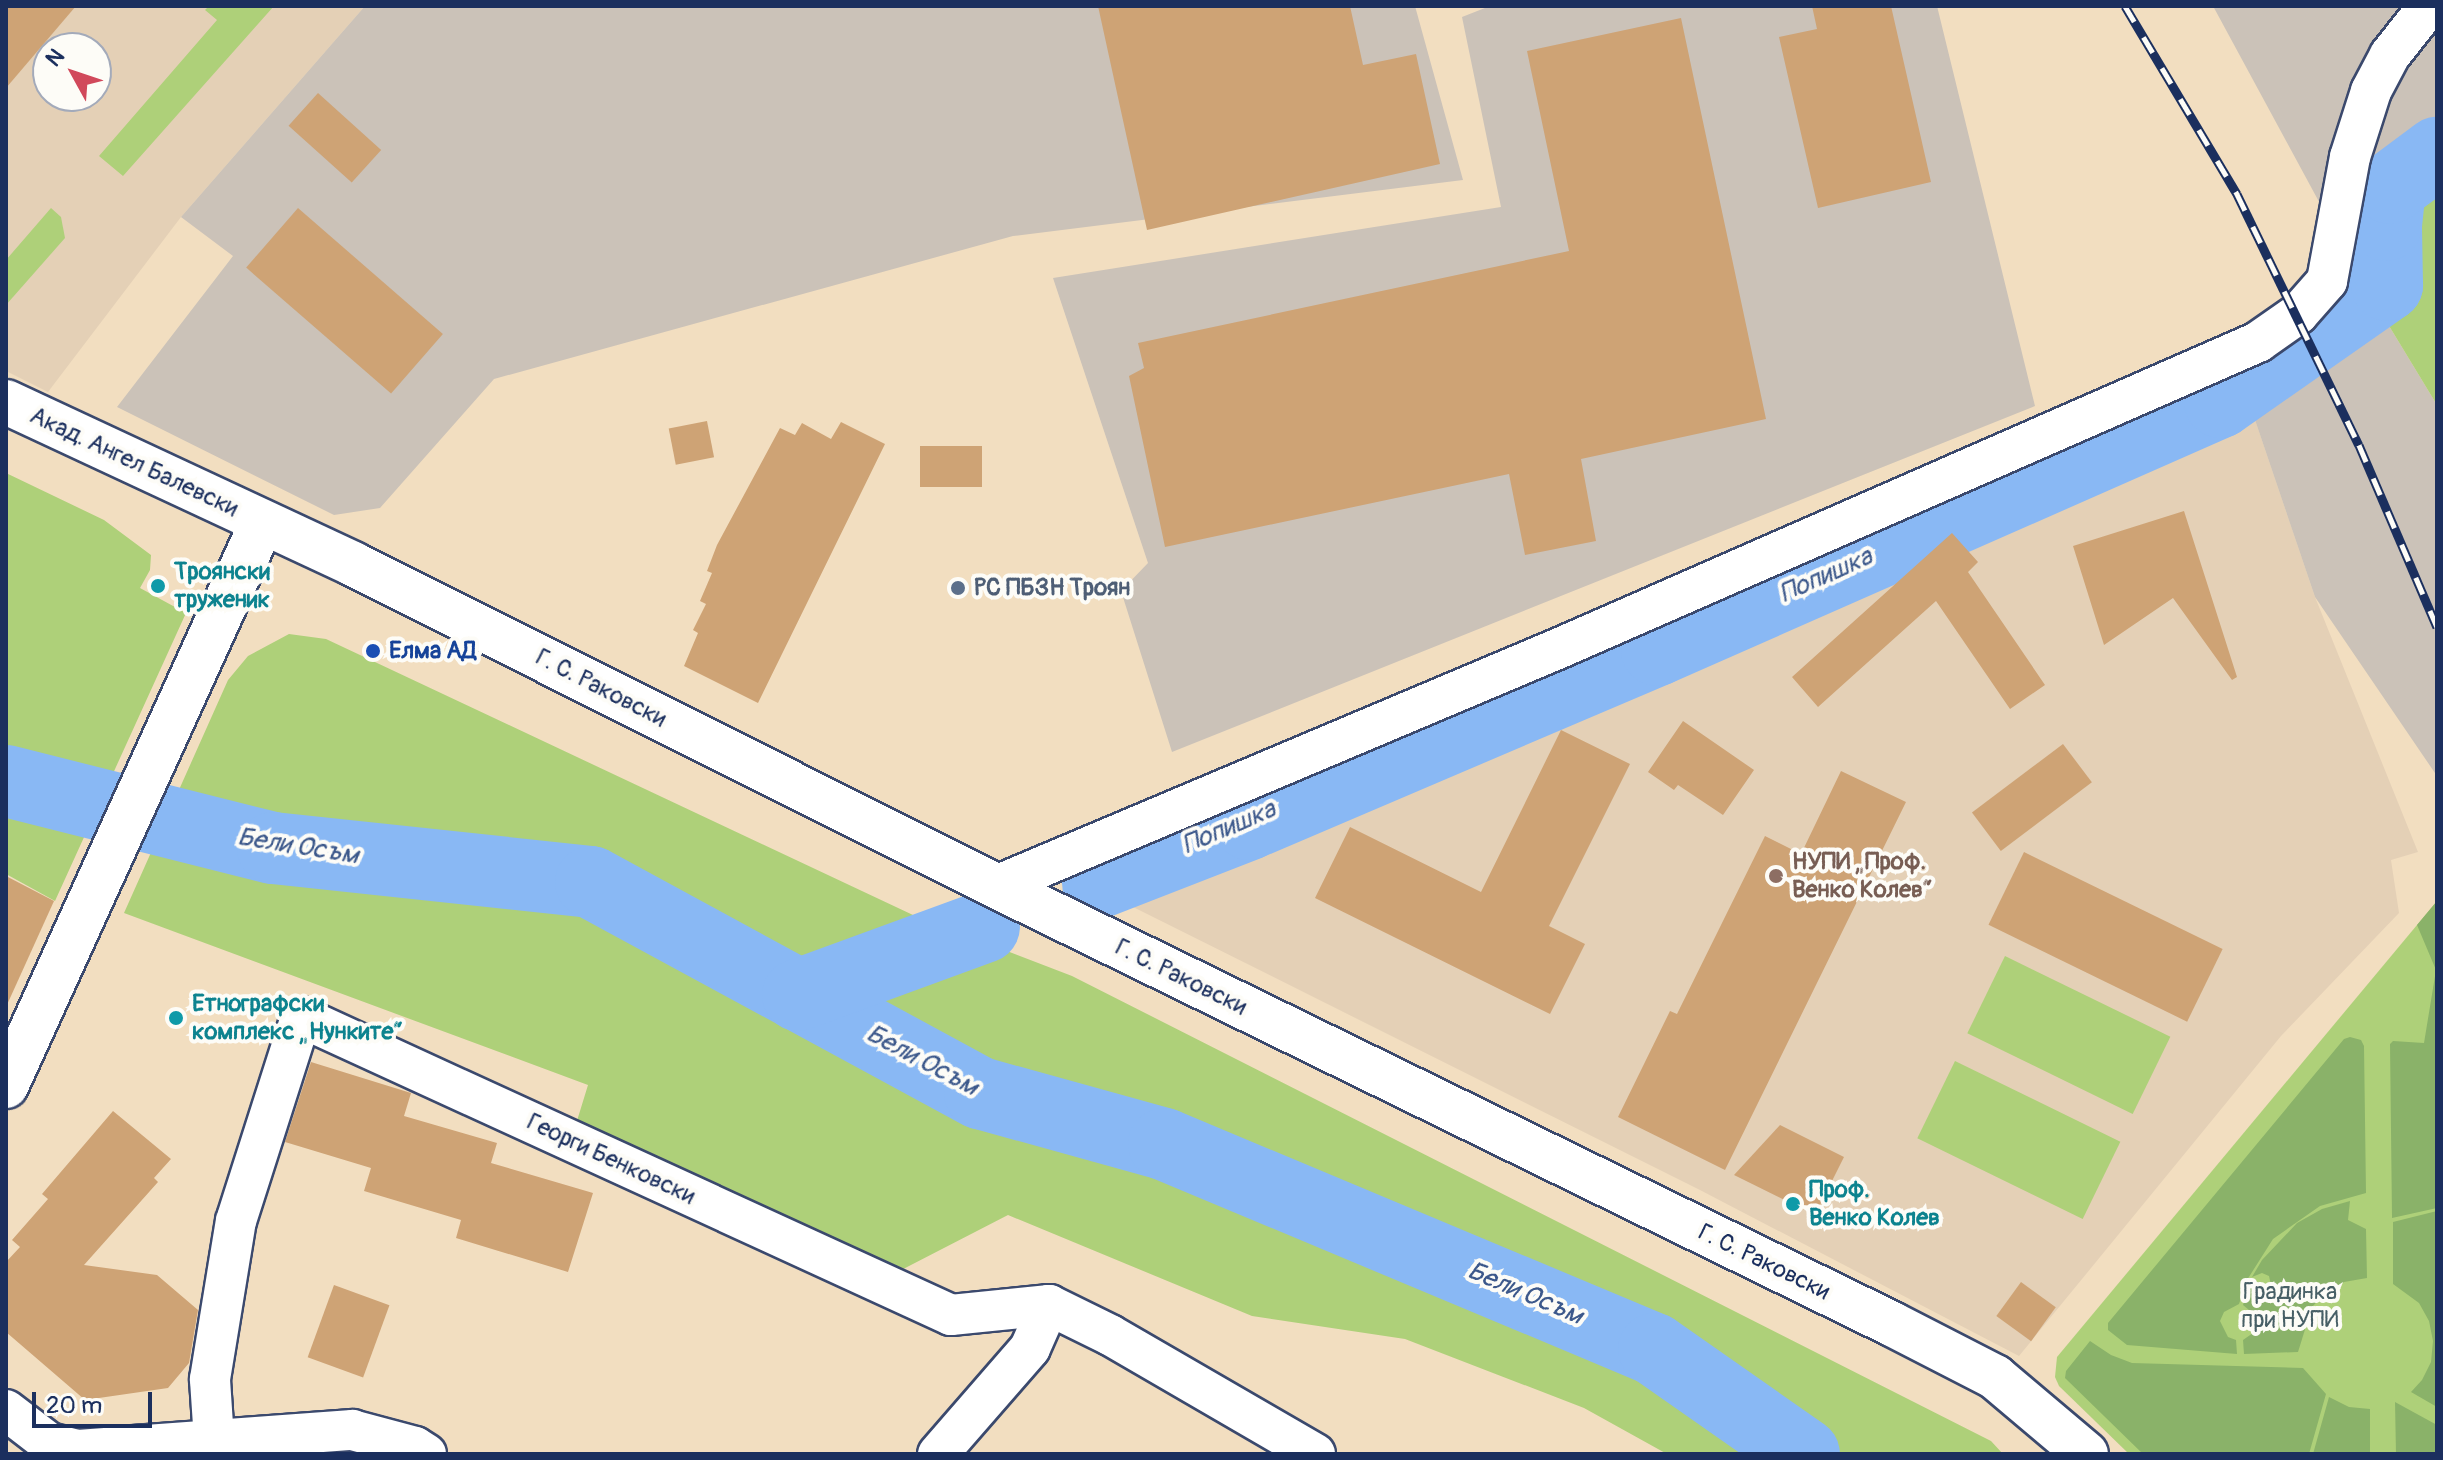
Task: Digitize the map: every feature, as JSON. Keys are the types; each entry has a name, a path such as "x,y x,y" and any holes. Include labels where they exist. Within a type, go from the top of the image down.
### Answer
{"street":[{"path":"996,886 1562,647 2258,342 2298,314 2327,281 2350,157 2371,91 2390,55 2429,6"},
{"name":"Акад. Ангел Балевски","path":"6,402 262,523"},
{"path":"6,1086 262,523"},
{"name":"Г. С. Раковски","path":"262,523 391,583 996,886 1995,1377 2086,1454"},
{"name":"Георги Бенковски","path":"214,1440 210,1379 236,1221 301,1017 951,1315 1049,1305"},
{"path":"938,1454 1030,1348 1049,1305 1110,1335 1315,1454"},
{"path":"6,1410 49,1443 78,1450 352,1430 415,1447 426,1454"}],"shaded area":[{"path":"6,6 365,6 181,217 48,392 6,371"},
{"path":"365,6 1415,6 1463,180 1013,236 494,379 380,508 334,515 117,407 233,256 181,217"},
{"path":"1490,6 1937,6 2035,406 1172,752 1121,591 1148,563 1053,278 1501,207 1462,17"},
{"path":"2213,6 2437,6 2437,167 2424,175 2387,238 2357,273 2437,405 2437,776 2315,597 2233,355 2282,311 2357,272"},
{"name":"НУПИ „Проф. Венко Колев“","path":"2249,402 2315,597 2418,852 2391,860 2399,913 2281,1036 2019,1356 1700,1190 1105,893 1256,846"}],"green space":[{"path":"209,6 274,6 123,176 99,156 217,20 205,10"},
{"path":"2437,167 2437,405 2357,273 2387,238 2424,174"},
{"path":"51,208 61,217 65,238 6,305 6,260"},
{"path":"2233,355 2249,402 1256,846 1105,893 1090,887 1086,880 1089,866"},
{"path":"6,473 104,520 151,555 150,570 140,588 186,613 55,901 6,874"},
{"path":"289,634 326,639 913,915 1072,976 1991,1441 2003,1454 1667,1454 1584,1408 1405,1339 1252,1316 1008,1215 878,1282 572,1137 588,1085 124,913 228,680 248,656"},
{"name":"Градинка при НУПИ","path":"2437,901 2437,1454 2129,1454 2059,1386 2055,1377 2057,1357"},
{"path":"2437,901 2437,1208 2392,1218 2390,1044 2393,1041 2424,1043 2436,970 2417,925"},
{"path":"2005,956 2170,1037 2133,1114 1967,1033"},
{"path":"2344,1039 2361,1040 2364,1046 2366,1193 2320,1206 2273,1239 2247,1280 2239,1304 2224,1312 2220,1321 2228,1337 2236,1340 2237,1354 2127,1345 2108,1330 2108,1323"},
{"path":"1955,1061 2120,1142 2083,1219 1917,1138"},
{"path":"2350,1201 2348,1220 2366,1229 2367,1278 2344,1282 2326,1292 2312,1307 2298,1352 2244,1354 2243,1340 2253,1333 2257,1324 2255,1315 2243,1305 2250,1284 2253,1293 2260,1297 2272,1290 2269,1276 2262,1273 2252,1277 2262,1260 2297,1223 2322,1209"},
{"path":"2437,1211 2437,1407 2411,1392 2422,1380 2431,1362 2433,1341 2429,1321 2419,1303 2393,1284 2393,1222"},
{"path":"2090,1341 2111,1355 2132,1363 2303,1368 2326,1394 2309,1454 2143,1454 2065,1378 2066,1371"},
{"path":"2329,1397 2349,1407 2370,1409 2370,1454 2313,1454"},
{"path":"2395,1402 2437,1425 2437,1454 2396,1454"}],"building":[{"path":"6,6 76,6 54,32 32,32 32,58 6,88"},
{"path":"1098,6 1350,6 1363,65 1416,54 1440,164 1147,230"},
{"path":"1812,6 1891,6 1931,182 1818,208 1779,37 1817,29"},
{"path":"1681,18 1766,419 1581,459 1596,541 1525,555 1509,474 1165,547 1129,376 1144,368 1138,343 1569,251 1527,51"},
{"path":"318,93 381,150 352,183 289,126"},
{"path":"298,208 443,334 391,394 246,268"},
{"path":"707,421 714,457 676,465 669,428"},
{"path":"841,422 885,444 758,703 684,666 698,633 693,630 706,604 700,601 712,573 707,571 717,545 780,428 795,435 802,423 831,439"},
{"path":"920,446 982,446 982,487 920,487"},
{"path":"2184,511 2237,677 2232,680 2173,598 2104,645 2073,546"},
{"path":"1952,533 1978,562 1968,572 2045,685 2010,709 1936,601 1818,707 1792,677"},
{"path":"1683,721 1754,770 1723,815 1678,785 1674,790 1648,772"},
{"path":"1561,730 1630,764 1549,926 1585,944 1550,1014 1315,898 1350,827 1481,892"},
{"path":"2063,744 2092,782 2001,851 1972,813"},
{"path":"1841,771 1906,802 1725,1170 1618,1117 1670,1011 1677,1014 1765,836 1801,854"},
{"path":"2024,852 2223,949 2187,1022 1988,925"},
{"path":"6,876 54,901 6,1007"},
{"path":"311,1062 411,1093 404,1116 497,1143 491,1163 593,1193 568,1272 456,1238 461,1220 364,1191 371,1168 285,1142"},
{"path":"113,1111 171,1159 154,1178 158,1182 84,1265 157,1275 198,1310 189,1363 168,1388 85,1400 6,1332 6,1262 20,1247 12,1240 48,1199 42,1194"},
{"path":"1780,1125 1844,1157 1815,1215 1734,1175"},
{"path":"2021,1282 2056,1307 2031,1341 1996,1316"},
{"path":"334,1285 389,1305 363,1378 308,1357"}],"waterway":[{"name":"Попишка","path":"1098,883 1249,824 1657,650 2220,402 2387,285 2386,225 2390,188 2437,153"},
{"name":"Бели Осъм","path":"6,781 273,848 591,882 980,1093 1164,1144 1654,1349 1804,1454"},
{"name":"Попишка","path":"798,995 984,927"}],"railway":[{"path":"2125,6 2237,194 2359,445 2437,627"}],"place":[{"name":"Троянски труженик","path":"158,586"},
{"name":"РС ПБЗН Троян","path":"958,588"},
{"name":"Елма АД","path":"373,651"},
{"name":"НУПИ „Проф. Венко Колев“","path":"1776,876"},
{"name":"Етнографски комплекс „Нунките“","path":"176,1018"},
{"name":"Проф. Венко Колев","path":"1793,1204"}]}
